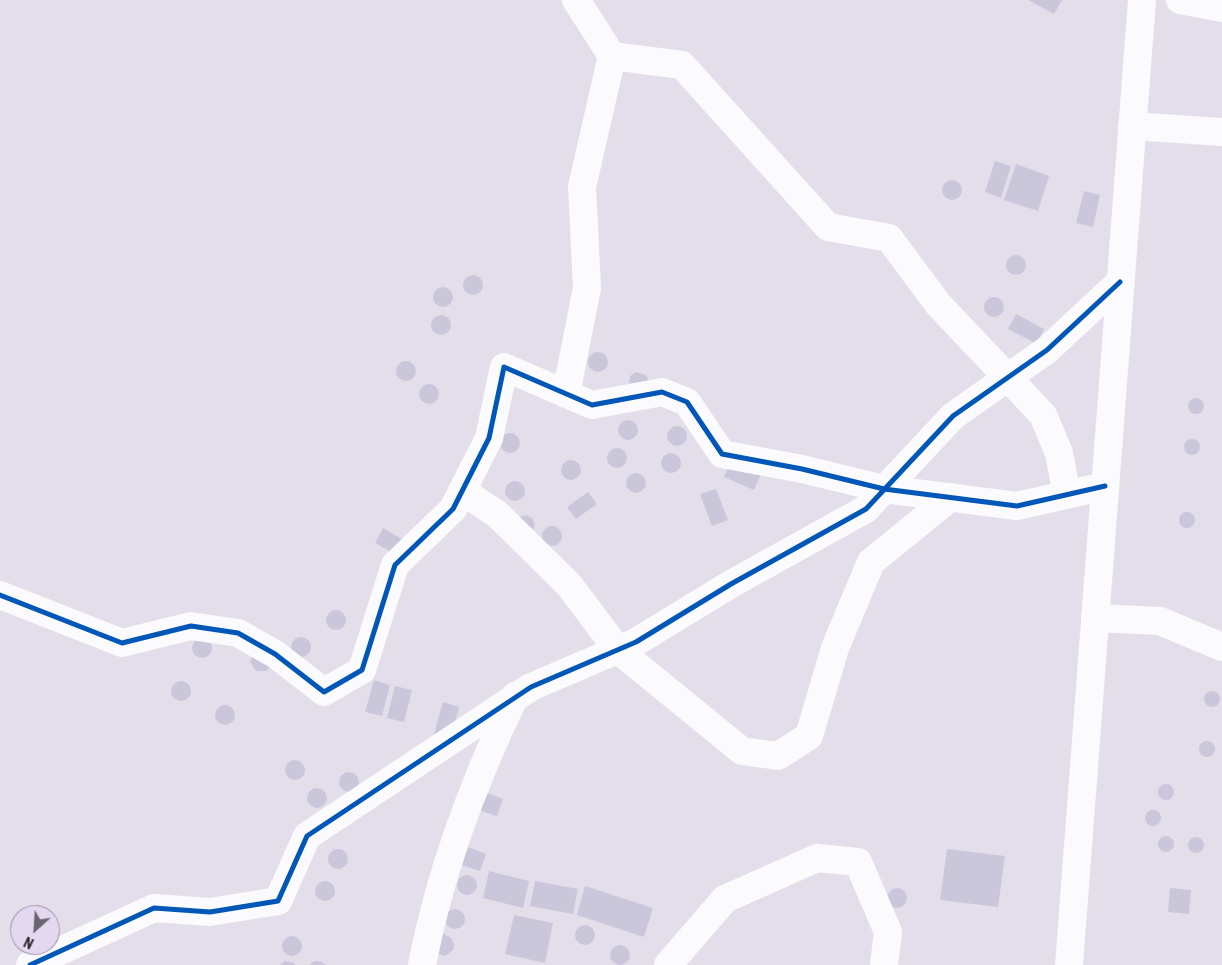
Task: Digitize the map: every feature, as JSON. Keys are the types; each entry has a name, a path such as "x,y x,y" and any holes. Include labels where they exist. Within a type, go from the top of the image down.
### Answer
{"street":[{"path":"566,394 587,288 582,187 612,56 576,0"},
{"path":"1069,965 1142,0"},
{"path":"1180,0 1222,8"},
{"path":"612,56 682,65 828,227 889,238 938,304 1043,415 1059,453 1067,495"},
{"path":"1132,126 1222,132"},
{"path":"30,965 154,908 210,912 278,901 308,836 515,696 531,687 636,642 731,584 866,509 953,416 1047,350 1120,282"},
{"path":"0,595 122,643 192,626 238,633 275,654 324,692 362,670 395,565 453,508 489,438 504,367 592,405 662,392 687,402 722,454 802,469 884,489 1017,506 1105,486"},
{"path":"462,491 497,514 569,585 618,650 742,751 778,756 809,736 835,648 871,562 951,497"},
{"path":"1095,618 1160,621 1222,647"},
{"path":"422,965 431,917 455,836 487,753 515,696"},
{"path":"668,965 725,900 817,858 858,862 888,932 884,965"}],"building":[{"path":"1028,0 1062,0 1054,14"},
{"path":"995,161 1011,166 1001,198 985,192"},
{"path":"1016,164 1049,176 1038,211 1004,200"},
{"path":"948,180 956,180 962,186 962,194 956,200 948,200 942,194 942,186"},
{"path":"1084,191 1100,195 1093,227 1076,223"},
{"path":"1012,255 1020,255 1026,261 1026,269 1020,275 1012,275 1006,269 1006,261"},
{"path":"469,275 477,275 483,281 483,289 477,295 469,295 463,289 463,281"},
{"path":"439,287 447,287 453,293 453,301 447,307 439,307 433,301 433,293"},
{"path":"990,297 998,297 1004,303 1004,311 998,317 990,317 984,311 984,303"},
{"path":"1016,314 1044,329 1037,344 1008,329"},
{"path":"437,315 445,315 451,321 451,329 445,335 437,335 431,329 431,321"},
{"path":"594,352 602,352 608,358 608,366 602,372 594,372 588,366 588,358"},
{"path":"402,361 410,361 416,367 416,375 410,381 402,381 396,375 396,367"},
{"path":"636,372 646,375 649,381 629,386 630,376"},
{"path":"425,384 433,384 439,390 439,398 433,404 425,404 419,398 419,390"},
{"path":"1193,398 1199,398 1204,403 1202,412 1193,414 1188,409 1188,403"},
{"path":"624,420 632,420 638,426 638,434 632,440 624,440 618,434 618,426"},
{"path":"673,426 681,426 687,432 687,440 681,446 673,446 667,440 667,432"},
{"path":"510,433 517,436 520,443 517,450 510,453 503,450 500,443 503,436"},
{"path":"1189,439 1195,439 1200,444 1198,453 1189,455 1184,450 1184,444"},
{"path":"613,448 621,448 627,454 627,462 621,468 613,468 607,462 607,454"},
{"path":"667,453 675,453 681,459 681,467 675,473 667,473 661,467 661,459"},
{"path":"567,460 575,460 581,466 581,474 575,480 567,480 561,474 561,466"},
{"path":"730,462 761,474 754,490 724,477"},
{"path":"632,473 640,473 646,479 646,487 640,493 632,493 626,487 626,479"},
{"path":"511,481 519,481 525,487 525,495 519,501 511,501 505,495 505,487"},
{"path":"716,489 728,520 712,526 700,494"},
{"path":"588,492 597,504 576,519 567,507"},
{"path":"1184,512 1190,512 1195,517 1193,526 1184,528 1179,523 1179,517"},
{"path":"526,515 532,518 535,524 532,533 519,517"},
{"path":"548,526 556,526 562,532 562,540 556,546 548,546 542,540 542,532"},
{"path":"383,528 412,545 404,559 375,543"},
{"path":"332,610 340,610 346,616 346,624 340,630 332,630 326,624 326,616"},
{"path":"301,637 308,640 311,647 308,654 301,657 294,654 291,647 294,640"},
{"path":"202,638 209,641 212,648 209,655 202,658 195,655 192,648 195,641"},
{"path":"253,655 270,667 266,671 256,671 250,662"},
{"path":"374,680 390,685 382,716 365,712"},
{"path":"181,681 188,684 191,691 188,698 181,701 174,698 171,691 174,684"},
{"path":"395,686 412,690 404,722 387,718"},
{"path":"1209,691 1215,691 1220,696 1218,705 1209,707 1204,702 1204,696"},
{"path":"443,702 459,707 451,738 434,734"},
{"path":"221,705 229,705 235,711 235,719 229,725 221,725 215,719 215,711"},
{"path":"1204,741 1210,741 1215,746 1213,755 1204,757 1199,752 1199,746"},
{"path":"291,760 299,760 305,766 305,774 299,780 291,780 285,774 285,766"},
{"path":"349,772 356,775 359,782 356,789 349,792 342,789 339,782 342,775"},
{"path":"1163,784 1169,784 1174,789 1172,798 1163,800 1158,795 1158,789"},
{"path":"313,788 321,788 327,794 327,802 321,808 313,808 307,802 307,794"},
{"path":"485,792 503,799 497,816 478,810"},
{"path":"1150,810 1156,810 1161,815 1159,824 1150,826 1145,821 1145,815"},
{"path":"1163,836 1169,836 1174,841 1172,850 1163,852 1158,847 1158,841"},
{"path":"1193,837 1199,837 1204,842 1202,851 1193,853 1188,848 1188,842"},
{"path":"468,847 486,854 480,871 461,865"},
{"path":"334,849 342,849 348,855 348,863 342,869 334,869 328,863 328,855"},
{"path":"947,849 1005,856 998,907 940,900"},
{"path":"489,871 529,881 523,908 483,898"},
{"path":"463,875 471,875 477,881 477,889 471,895 463,895 457,889 457,881"},
{"path":"321,881 329,881 335,887 335,895 329,901 321,901 315,895 315,887"},
{"path":"535,881 578,889 573,914 530,906"},
{"path":"585,886 653,908 644,937 577,915"},
{"path":"897,888 904,891 907,898 904,905 897,908 890,905 887,898 890,891"},
{"path":"1170,888 1191,890 1189,914 1168,912"},
{"path":"455,909 462,912 465,919 462,926 455,929 448,926 445,919 448,912"},
{"path":"514,915 553,923 545,963 505,954"},
{"path":"581,925 589,925 595,931 595,939 589,945 581,945 575,939 575,931"},
{"path":"444,934 451,938 454,944 453,950 445,956 438,954 440,935"},
{"path":"288,936 296,936 302,942 302,950 296,956 288,956 282,950 282,942"},
{"path":"616,945 624,945 630,951 630,959 624,965 616,965 610,959 610,951"},
{"path":"285,961 292,962 296,965 280,965"},
{"path":"315,961 322,962 326,965 309,965"}],"cycle path":[{"path":"30,965 154,908 210,912 278,901 307,836 531,687 636,642 731,584 866,509 953,416 1047,350 1120,282"},
{"path":"0,595 122,643 191,626 238,633 275,654 324,692 362,670 395,565 453,509 489,438 504,367 592,405 662,392 687,402 722,454 802,469 884,489 1017,506 1105,486"}]}
